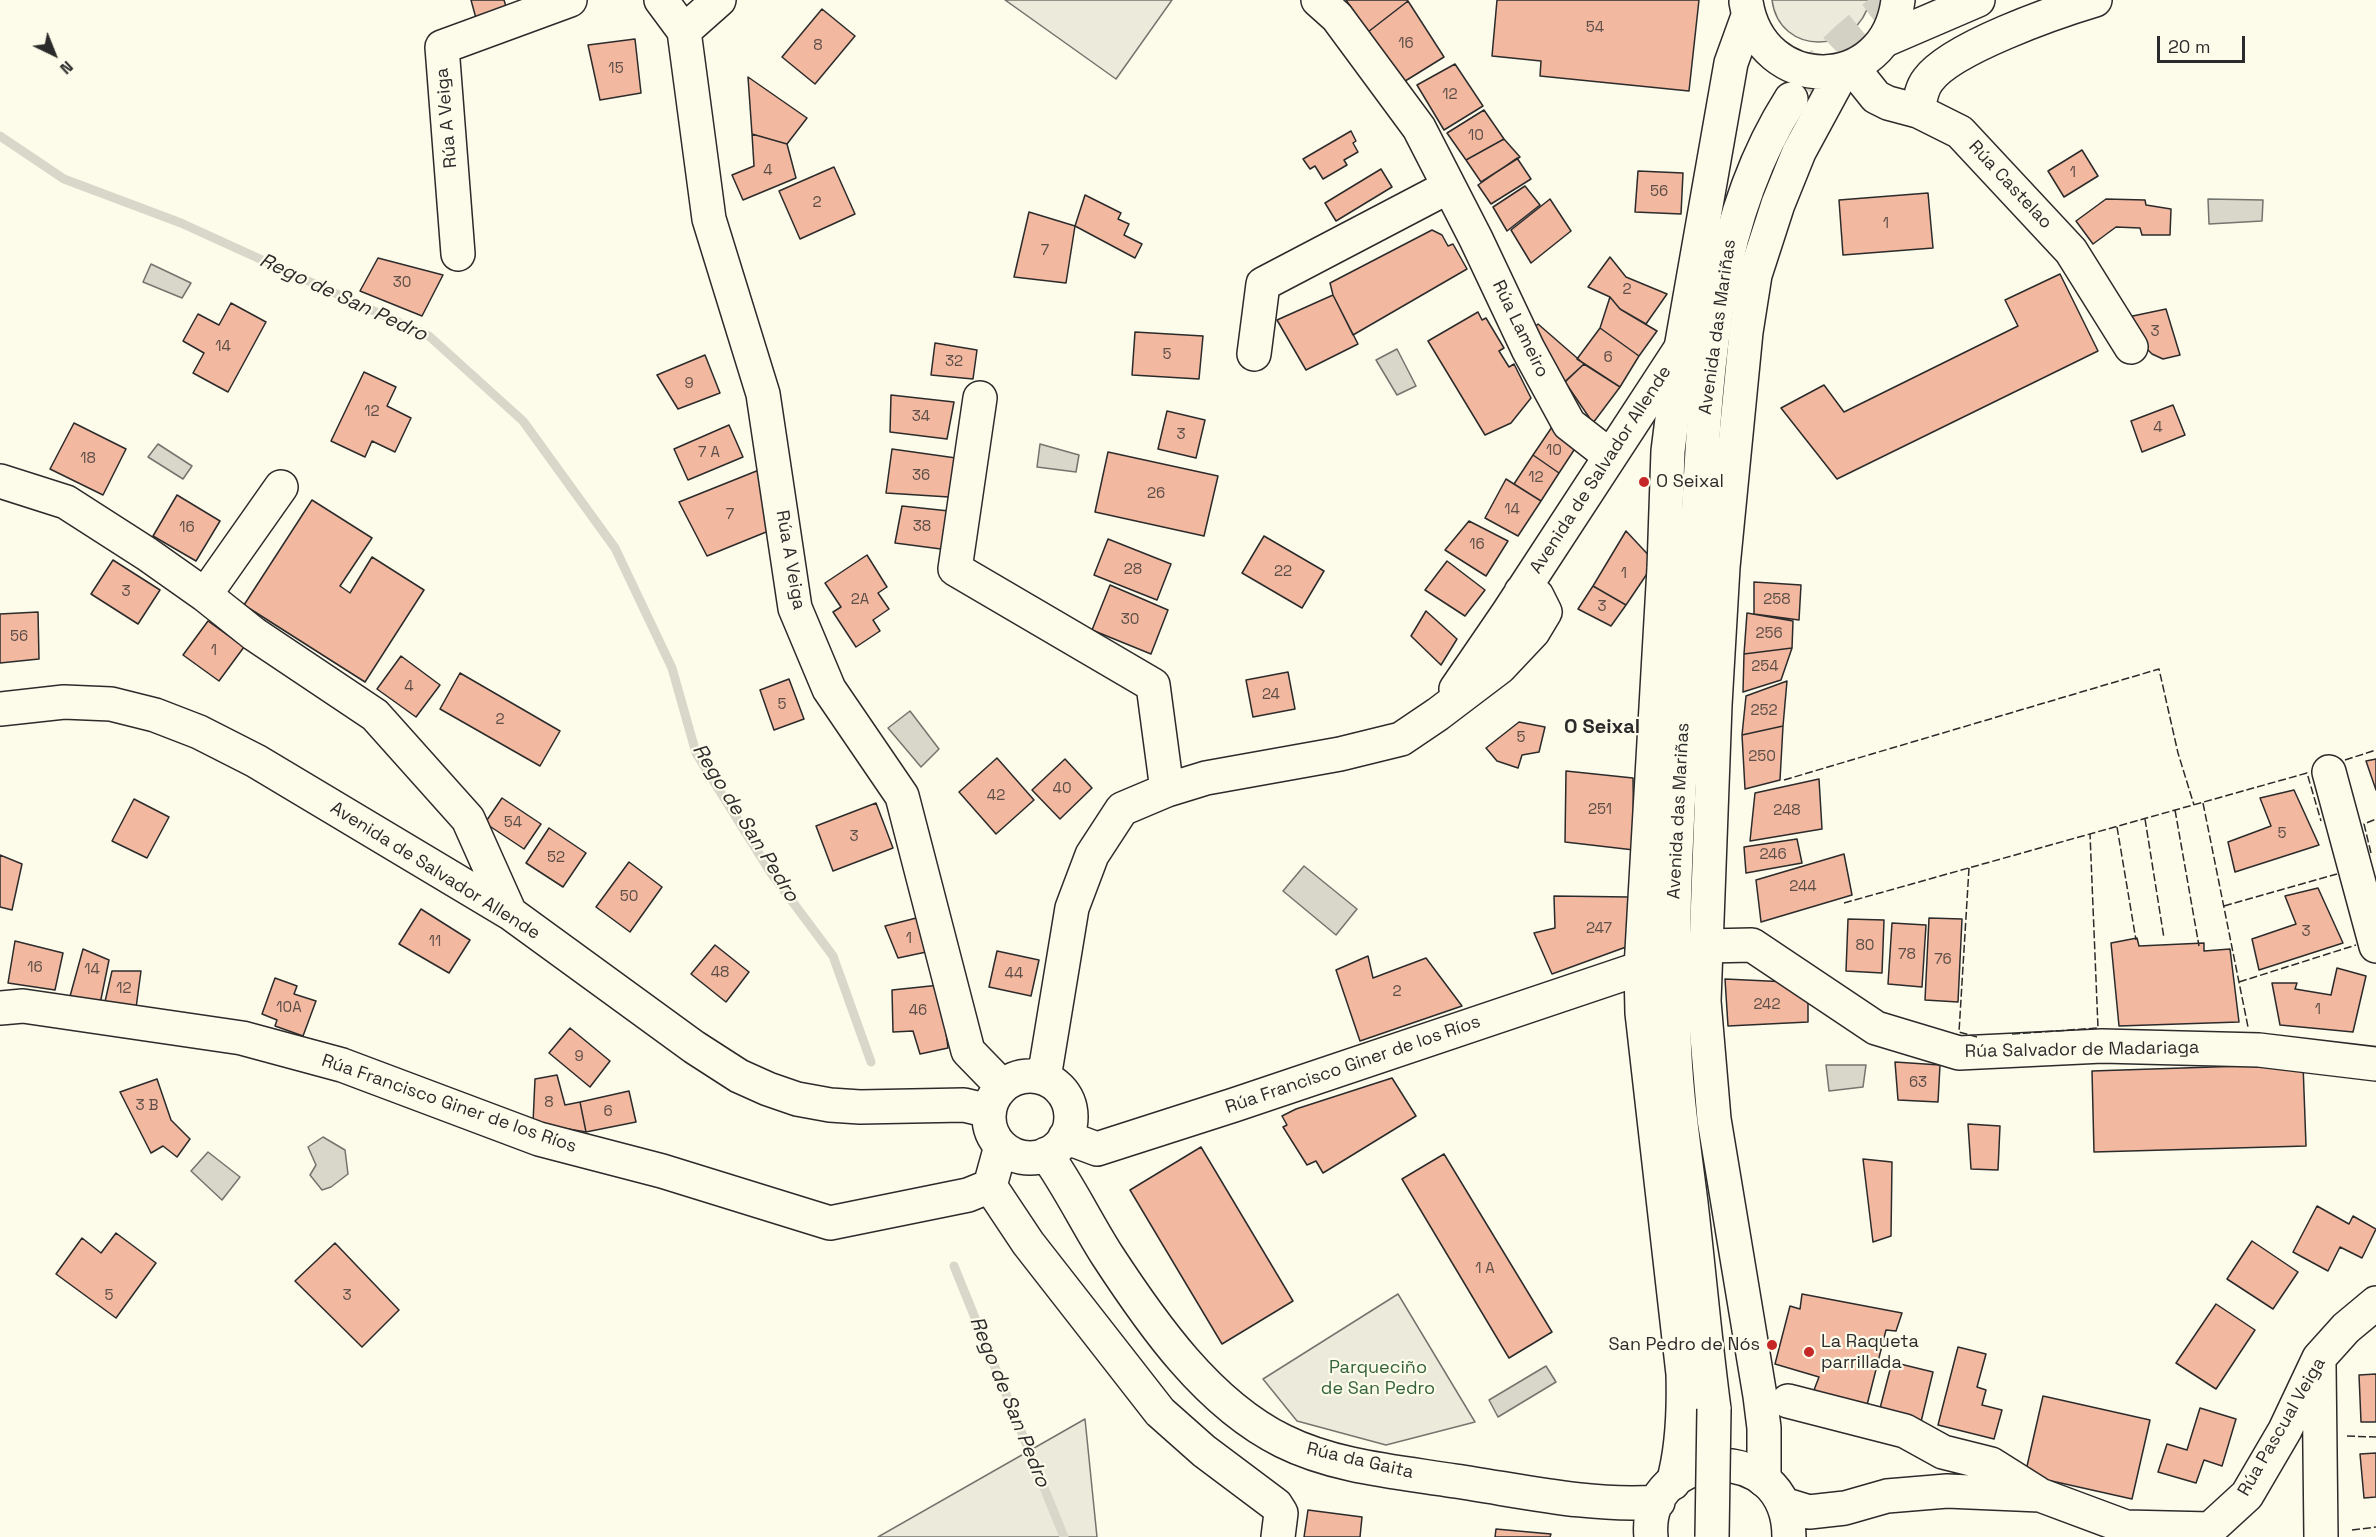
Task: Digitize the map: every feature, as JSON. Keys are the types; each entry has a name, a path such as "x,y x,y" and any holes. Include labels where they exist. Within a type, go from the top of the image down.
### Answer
{"main road":[{"name":"Rúa A Veiga","path":"458,254 442,47 570,0"},
{"name":"Rúa A Veiga","path":"661,0 684,31 709,219 763,394 795,608 829,689 902,796 968,1051 995,1099"},
{"path":"684,31 718,0"},
{"name":"Rúa Lameiro","path":"1318,0 1337,17 1419,128 1476,239 1528,349 1569,424 1610,456"},
{"path":"1747,8 1756,34 1768,51 1785,63 1804,70 1824,72 1848,68 1870,56 1885,40 1896,18 1898,0"},
{"path":"1885,40 1978,0"},
{"path":"1918,111 1927,81 1936,71 1958,56 2054,12 2095,0"},
{"path":"1651,1537 1653,1516 1678,1466 1683,1407 1683,1374 1642,1013 1641,968 1664,568 1668,451 1682,348 1731,63 1747,8"},
{"path":"1788,1537 1787,1519 1773,1492 1760,1396 1714,1119 1704,1001 1715,705 1723,567 1746,332 1755,275 1778,204 1799,152 1848,68"},
{"name":"Rúa Castelao","path":"1848,68 1876,97 1888,103 1918,111 1960,132 2072,252 2131,346"},
{"name":"Avenida das Mariñas","path":"1712,1537 1714,1409 1678,1099 1674,1011 1675,850 1704,430 1721,288 1731,234 1744,193 1768,138 1791,99"},
{"path":"1254,354 1263,284 1448,187"},
{"name":"Avenida de Salvador Allende","path":"1044,1078 1072,908 1092,855 1122,809 1167,790 1206,778 1340,754 1401,739 1500,667 1533,632 1545,612 1537,596 1521,592 1682,348"},
{"path":"980,398 955,569 1153,686 1167,790"},
{"path":"0,481 66,502 206,595 254,634 375,715 468,819 510,913"},
{"path":"206,595 281,487"},
{"name":"Avenida de Salvador Allende","path":"0,710 64,702 111,704 155,715 256,761 510,913 694,1047 739,1076 797,1099 860,1107 964,1106 995,1099"},
{"path":"2329,772 2376,946"},
{"name":"Rúa Salvador de Madariaga","path":"1707,946 1752,945 1876,1028 1959,1053 2102,1046 2247,1050 2376,1064"},
{"name":"Rúa Francisco Giner de los Ríos","path":"1056,1146 1097,1149 1641,968"},
{"name":"Rúa Francisco Giner de los Ríos","path":"0,1008 23,1006 242,1038 342,1065 539,1139 662,1171 830,1223 968,1195 990,1186"},
{"path":"1022,1076 1044,1078 1056,1085 1065,1096 1070,1109 1070,1124 1056,1146 1034,1157 1022,1157 1010,1153 1001,1146 991,1130 995,1099 1022,1076"},
{"path":"1001,1146 990,1186 1028,1243 1160,1412 1204,1451 1276,1505 1281,1513 1278,1537"},
{"name":"Rúa da Gaita","path":"1056,1146 1107,1254 1147,1312 1215,1393 1252,1424 1285,1442 1330,1458 1375,1468 1597,1503 1665,1492"},
{"name":"Rúa Pascual Veiga","path":"1788,1401 1905,1431 1943,1452 1991,1464 2040,1495 2126,1532 2210,1529 2247,1496 2285,1430 2319,1358 2346,1328 2376,1303"},
{"path":"2319,1358 2321,1537"},
{"path":"1943,1452 1947,1491"},
{"name":"Rúa Pascual Veiga","path":"1665,1492 1689,1471 1708,1465 1728,1464 1747,1469 1773,1492 1809,1512 1845,1508 1887,1496 1947,1491 2040,1495"},
{"name":"Rúa da Gaita","path":"1597,1503 1644,1537"},
{"name":"Rúa Pascual Veiga","path":"1803,1537 1845,1508"}],"green space":[{"path":"1005,0 1172,0 1116,79"},
{"path":"1772,0 1870,0 1862,18 1850,32 1835,39 1819,42 1803,39 1788,32 1778,18"},
{"name":"Parqueciño de San Pedro","path":"1398,1294 1475,1422 1386,1445 1297,1421 1263,1379"},
{"path":"1085,1419 1097,1537 878,1537"}],"shaded area":[{"path":"2208,199 2263,200 2262,221 2209,224"},
{"path":"151,264 191,283 182,298 143,282"},
{"path":"1397,349 1416,386 1397,395 1376,360"},
{"path":"158,444 192,466 183,479 148,457"},
{"path":"1040,444 1079,455 1076,472 1037,467"},
{"path":"910,711 939,749 921,767 888,728"},
{"path":"1304,866 1357,909 1336,935 1283,891"},
{"path":"1826,1065 1866,1065 1863,1087 1829,1091"},
{"path":"323,1137 345,1150 348,1174 331,1187 322,1190 310,1175 316,1165 308,1147"},
{"path":"208,1152 240,1177 222,1200 191,1171"},
{"path":"1546,1366 1556,1382 1498,1417 1489,1400"}],"building":[{"path":"471,0 504,0 508,13 477,22"},
{"path":"1346,0 1407,0 1408,1 1368,32"},
{"path":"1497,0 1699,0 1689,91 1540,76 1541,61 1492,56"},
{"path":"1408,1 1444,57 1402,83 1368,32"},
{"path":"822,9 855,36 815,84 782,57"},
{"path":"635,39 641,93 600,100 588,45"},
{"path":"1455,64 1483,106 1444,130 1417,85"},
{"path":"748,77 807,118 787,144 752,134"},
{"path":"1484,110 1504,139 1466,160 1447,133"},
{"path":"1351,131 1356,141 1353,143 1358,152 1344,160 1347,165 1323,179 1315,166 1310,169 1303,159"},
{"path":"752,134 787,144 796,178 743,200 732,175 754,166"},
{"path":"1504,139 1520,157 1481,182 1466,160"},
{"path":"2082,150 2098,176 2064,197 2048,171"},
{"path":"1517,158 1531,179 1491,204 1478,185"},
{"path":"834,167 855,214 800,239 779,191"},
{"path":"1381,169 1392,187 1336,221 1325,203"},
{"path":"1638,171 1683,173 1681,214 1635,212"},
{"path":"1525,186 1540,205 1507,231 1493,207"},
{"path":"1928,193 1933,248 1843,255 1839,200"},
{"path":"1085,195 1121,213 1118,219 1129,224 1124,235 1142,244 1135,258 1075,226"},
{"path":"1550,199 1571,231 1531,263 1511,230"},
{"path":"2106,199 2145,200 2146,205 2171,209 2170,235 2142,235 2140,228 2116,227 2093,244 2076,221"},
{"path":"1029,212 1075,226 1066,283 1014,277"},
{"path":"1432,230 1442,235 1448,246 1453,244 1467,269 1353,335 1333,295 1330,283"},
{"path":"1610,257 1626,277 1667,294 1646,324 1620,309 1610,297 1588,287"},
{"path":"378,258 443,275 422,316 360,291"},
{"path":"2060,274 2098,351 1837,479 1781,408 1824,385 1844,412 2018,326 2005,300"},
{"path":"1333,295 1358,344 1306,370 1277,320"},
{"path":"1610,297 1620,309 1657,331 1639,356 1600,328"},
{"path":"231,303 266,322 228,392 193,373 204,353 183,341 198,314 219,325"},
{"path":"2166,309 2180,355 2163,359 2152,354 2144,346 2128,317"},
{"path":"1478,312 1482,320 1486,318 1504,348 1499,351 1509,367 1514,364 1531,398 1511,423 1485,435 1428,341"},
{"path":"1538,324 1584,364 1560,386 1528,333"},
{"path":"1600,328 1639,356 1620,387 1577,359"},
{"path":"1135,332 1203,336 1199,379 1132,375"},
{"path":"935,343 977,350 973,379 931,375"},
{"path":"705,355 720,393 678,409 657,375"},
{"path":"1584,364 1620,387 1593,423 1565,382"},
{"path":"364,372 396,387 387,406 411,418 395,452 372,441 365,457 331,441"},
{"path":"891,395 954,402 947,439 890,432"},
{"path":"2173,405 2185,435 2142,452 2131,421"},
{"path":"1167,411 1205,420 1196,458 1158,449"},
{"path":"74,423 126,449 103,495 50,469"},
{"path":"729,425 743,457 688,480 674,449"},
{"path":"1552,427 1576,447 1559,473 1533,455"},
{"path":"892,449 956,458 949,497 886,493"},
{"path":"1108,452 1218,476 1204,536 1095,512"},
{"path":"1533,455 1559,473 1541,501 1514,484"},
{"path":"759,470 776,528 707,556 679,502"},
{"path":"1506,479 1541,501 1518,536 1485,518"},
{"path":"177,495 220,521 196,561 153,536"},
{"path":"312,500 372,538 340,586 350,593 372,557 424,590 365,682 244,605"},
{"path":"902,506 949,511 941,549 895,543"},
{"path":"1469,521 1508,541 1486,576 1445,550"},
{"path":"1626,531 1655,562 1626,605 1593,586"},
{"path":"1264,536 1324,571 1302,608 1242,573"},
{"path":"1108,539 1171,564 1157,600 1094,575"},
{"path":"867,555 887,587 878,593 889,609 873,620 880,631 856,647 833,612 841,607 825,583"},
{"path":"113,560 160,590 138,624 91,594"},
{"path":"1447,561 1485,590 1465,616 1425,590"},
{"path":"1754,582 1801,585 1799,620 1754,614"},
{"path":"1110,585 1168,610 1151,654 1092,630"},
{"path":"1593,586 1626,605 1611,626 1578,609"},
{"path":"1426,611 1457,639 1441,665 1411,636"},
{"path":"38,612 39,659 0,663 0,614"},
{"path":"1747,613 1793,621 1792,648 1744,654"},
{"path":"208,621 244,647 219,681 183,655"},
{"path":"1792,648 1781,680 1743,692 1744,654"},
{"path":"401,656 440,685 416,717 377,689"},
{"path":"1288,672 1295,709 1253,717 1246,680"},
{"path":"460,673 560,731 540,766 440,709"},
{"path":"789,679 804,719 774,730 760,690"},
{"path":"1787,681 1783,726 1742,735 1746,696"},
{"path":"1519,722 1545,727 1539,752 1522,755 1518,768 1497,761 1486,748"},
{"path":"1783,726 1780,780 1745,789 1742,735"},
{"path":"997,758 1034,800 996,834 959,792"},
{"path":"1065,759 1092,788 1060,819 1032,790"},
{"path":"2376,759 2376,790 2366,761"},
{"path":"1566,771 1633,778 1634,850 1565,842"},
{"path":"1819,779 1822,829 1750,841 1755,793"},
{"path":"2294,790 2319,845 2235,872 2228,842 2271,826 2260,798"},
{"path":"502,798 541,824 524,849 485,823"},
{"path":"134,799 169,817 147,858 112,841"},
{"path":"876,803 893,848 833,871 816,826"},
{"path":"549,828 586,853 563,887 526,863"},
{"path":"1797,839 1802,863 1746,873 1744,847"},
{"path":"1844,854 1852,895 1761,922 1756,880"},
{"path":"0,855 22,864 12,910 0,907"},
{"path":"629,862 662,887 630,932 596,907"},
{"path":"2318,888 2343,943 2259,970 2252,939 2296,924 2285,896"},
{"path":"1554,896 1630,897 1626,947 1552,974 1534,933 1555,928"},
{"path":"421,909 470,940 449,973 399,944"},
{"path":"924,916 931,951 898,958 885,926"},
{"path":"1929,918 1962,919 1958,1002 1925,1000"},
{"path":"1848,919 1884,920 1882,973 1846,971"},
{"path":"1892,923 1926,925 1922,987 1888,984"},
{"path":"2137,938 2139,946 2204,943 2204,951 2230,949 2239,1022 2119,1026 2111,943"},
{"path":"15,941 63,953 55,990 8,983"},
{"path":"715,945 749,972 726,1002 691,974"},
{"path":"83,949 109,960 100,1004 69,1000"},
{"path":"997,951 1039,960 1031,996 989,987"},
{"path":"1368,956 1373,978 1426,958 1462,1006 1360,1041 1336,970"},
{"path":"2337,968 2366,976 2353,1032 2280,1025 2272,983 2297,983 2295,989 2331,995"},
{"path":"112,971 141,971 136,1008 104,1006"},
{"path":"275,978 297,986 294,994 316,1001 303,1036 275,1026 277,1020 262,1014"},
{"path":"1725,979 1789,982 1808,988 1808,1022 1728,1026"},
{"path":"940,985 948,1048 920,1054 913,1031 893,1032 892,990"},
{"path":"570,1028 610,1061 590,1087 549,1053"},
{"path":"1895,1062 1940,1065 1938,1102 1898,1100"},
{"path":"2303,1064 2306,1146 2094,1152 2092,1071"},
{"path":"557,1075 565,1105 580,1102 586,1132 533,1123 535,1079"},
{"path":"1392,1078 1416,1116 1323,1173 1316,1161 1307,1165 1283,1127 1287,1125 1282,1116 1296,1109"},
{"path":"157,1079 171,1120 190,1139 177,1157 163,1146 151,1153 120,1092"},
{"path":"629,1091 636,1122 586,1132 580,1102"},
{"path":"1968,1124 2000,1126 1998,1170 1971,1169"},
{"path":"1201,1147 1293,1301 1222,1344 1130,1190"},
{"path":"1444,1154 1552,1332 1509,1358 1402,1179"},
{"path":"1863,1159 1892,1162 1891,1236 1873,1242"},
{"path":"2317,1206 2349,1224 2353,1216 2376,1229 2362,1258 2340,1247 2328,1271 2293,1252"},
{"path":"116,1233 156,1263 116,1318 56,1274 82,1238 101,1253"},
{"path":"2252,1241 2298,1272 2273,1309 2227,1279"},
{"path":"335,1243 399,1310 362,1347 295,1281"},
{"path":"1802,1294 1902,1313 1896,1331 1886,1330 1866,1409 1814,1390 1819,1377 1775,1364 1790,1306 1800,1309"},
{"path":"2216,1304 2255,1330 2216,1389 2176,1363"},
{"path":"1958,1347 1986,1354 1977,1387 1986,1390 1982,1405 2002,1410 1994,1439 1938,1425"},
{"path":"1892,1362 1933,1372 1920,1426 1878,1416"},
{"path":"2376,1374 2376,1422 2361,1422 2359,1375"},
{"path":"2043,1396 2150,1420 2132,1499 2025,1475"},
{"path":"2200,1408 2236,1419 2222,1466 2204,1460 2196,1483 2158,1472 2167,1444 2187,1450"},
{"path":"2376,1453 2376,1497 2364,1498 2360,1454"},
{"path":"1308,1510 1362,1517 1360,1537 1304,1537"},
{"path":"1496,1529 1551,1534 1550,1537 1495,1537"}],"waterway":[{"name":"Rego de San Pedro","path":"0,136 64,179 181,223 429,336 523,421 615,548 672,668 696,753 771,873 833,956 871,1062"},
{"name":"Rego de San Pedro","path":"954,1266 1064,1537"}],"tunnel":[{"path":"1802,86 1846,39 1871,18 1898,0"}],"fence":[{"path":"1784,780 2159,669 2178,753 2194,805"},
{"path":"2345,760 2376,750"},
{"path":"1844,903 2307,773 2321,821"},
{"path":"2203,803 2248,1027"},
{"path":"2175,810 2199,946"},
{"path":"2145,819 2164,938"},
{"path":"2371,853 2364,824 2376,819"},
{"path":"2117,827 2136,940"},
{"path":"2012,1034 2098,1028 2090,834"},
{"path":"1969,868 1959,1032 1977,1037"},
{"path":"2224,906 2337,874"},
{"path":"2239,982 2356,945"},
{"path":"2347,1436 2376,1437"},
{"path":"2352,1530 2376,1527"}],"place":[{"name":"O Seixal","path":"1644,482"},
{"name":"San Pedro de Nós","path":"1772,1345"},
{"name":"La Raqueta parrillada","path":"1809,1352"}],"district":[{"name":"O Seixal","path":"1602,728"}]}
